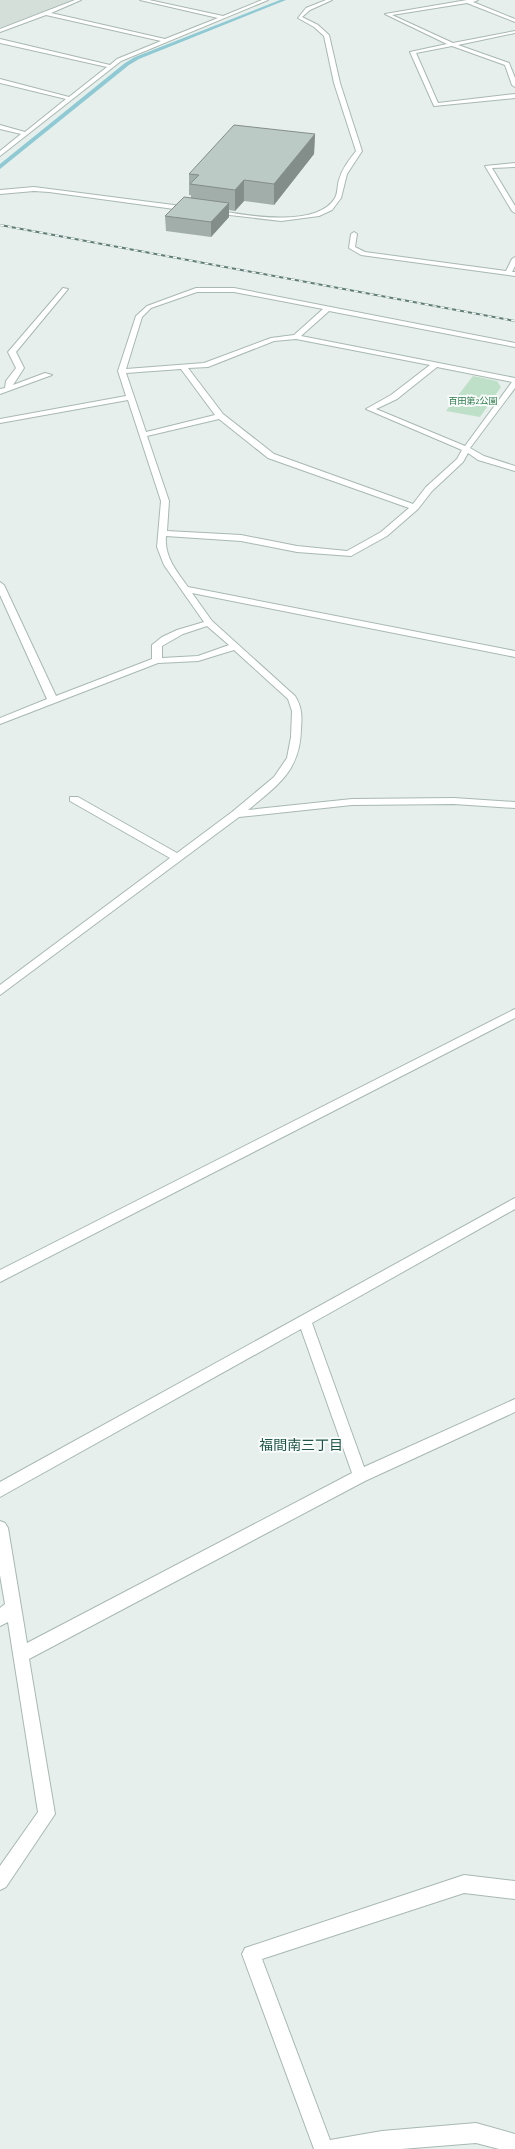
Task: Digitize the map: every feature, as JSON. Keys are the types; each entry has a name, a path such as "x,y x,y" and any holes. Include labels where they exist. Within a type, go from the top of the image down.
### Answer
{"street":[{"path":"0,30 79,0"},
{"path":"142,0 222,17"},
{"path":"0,154 109,66 133,53 266,0"},
{"path":"203,211 257,218 297,218 322,212 331,207 338,198 345,168 359,151 337,83 326,36 316,26 300,18 300,16 308,9 330,0"},
{"path":"445,0 454,4"},
{"path":"476,0 387,14 452,44 507,64 515,85"},
{"path":"469,2 515,21"},
{"path":"45,13 166,41"},
{"path":"515,32 413,52 436,105 515,96"},
{"path":"0,41 109,66"},
{"path":"0,82 68,98"},
{"path":"0,127 26,134"},
{"path":"515,165 488,166 515,211"},
{"path":"0,192 49,190 195,210"},
{"path":"508,199 515,199"},
{"path":"354,234 352,248 363,254 512,274 515,259"},
{"path":"8,389 10,381 20,368 12,352 65,289"},
{"path":"0,991 236,814 278,779 292,758 296,737 297,711 292,698 210,623 168,565 161,547 165,501 132,397 122,371 139,316 149,307 196,290 234,290 515,345"},
{"path":"296,337 327,309"},
{"path":"122,371 205,364 273,339 296,337 515,381 466,449 460,460 429,489 415,507 384,534 348,554 297,548 241,538 163,533"},
{"path":"435,365 394,397 370,409 466,449 481,458 515,469"},
{"path":"183,367 220,416 271,456 415,507"},
{"path":"0,392 48,376"},
{"path":"0,421 132,397"},
{"path":"144,435 220,416"},
{"path":"0,586 53,700"},
{"path":"185,589 515,654"},
{"path":"157,660 157,645 165,638 210,623"},
{"path":"0,722 157,660 181,662 195,660 236,646"},
{"path":"74,799 177,858"},
{"path":"236,814 352,802 454,801 515,805"},
{"path":"0,1276 515,1013"},
{"path":"0,1490 305,1322 515,1203"},
{"path":"305,1322 360,1476"},
{"path":"22,1654 360,1476 515,1405"},
{"path":"0,1528 22,1654 47,1814 0,1881"},
{"path":"0,1618 13,1607"},
{"path":"324,2149 251,1954 464,1884 515,1890"},
{"path":"333,2149 382,2145 476,2133 515,2144"}],"shaded area":[{"path":"0,0 74,0 0,28"}],"green space":[{"name":"百田第2公園","path":"473,376 497,381 501,387 480,417 446,411"}],"building":[{"path":"234,125 315,134 274,184 244,180 235,190 190,184 199,175 189,174"},
{"path":"184,197 229,203 211,222 165,216"}],"waterway":[{"path":"0,167 127,64 137,58 284,0"}],"railway":[{"path":"0,225 515,321"}],"district":[{"name":"福間南三丁目","path":"301,1446"}]}
